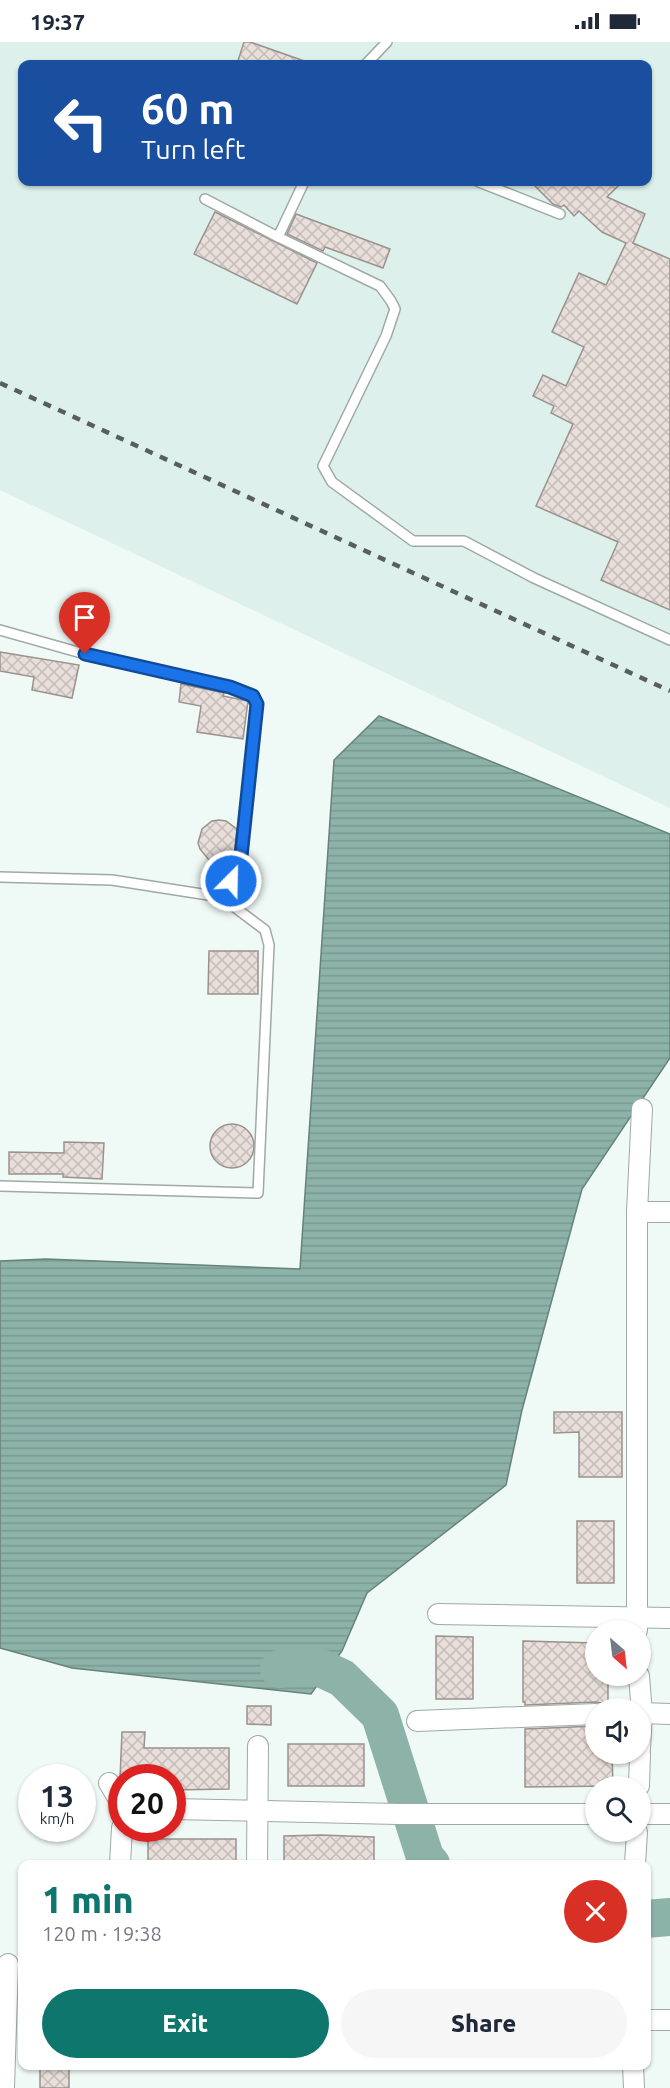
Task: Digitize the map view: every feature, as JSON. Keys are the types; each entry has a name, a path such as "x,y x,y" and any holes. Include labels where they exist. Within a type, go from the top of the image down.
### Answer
{"street":[{"path":"636,1620 637,1212 642,1109"},
{"path":"637,1212 670,1212"},
{"path":"438,1614 585,1621"},
{"path":"651,1621 670,1618"},
{"path":"651,1713 670,1714"},
{"path":"417,1721 585,1714"},
{"path":"257,1860 258,1746"},
{"path":"186,1809 398,1814 585,1814"},
{"path":"651,1814 670,1814"},
{"path":"120,1860 121,1842"},
{"path":"635,1860 636,1842"},
{"path":"4,2088 8,1964"},
{"path":"651,2020 670,2020"},
{"path":"633,2070 634,2088"}],"lane":[{"path":"369,60 387,42"},
{"path":"278,237 302,186"},
{"path":"489,186 560,214"},
{"path":"205,199 380,286 392,300 395,309 386,336 322,466 332,482 413,541 464,541 534,578 670,640"},
{"path":"0,630 106,660 230,687 253,696 257,704 255,731 240,866 221,897"},
{"path":"0,877 112,880 221,897 265,930 269,945 258,1192 0,1186"}],"shaded area":[{"path":"0,42 670,42 670,808 0,490"},
{"path":"379,716 670,834 670,1058 582,1189 522,1410 506,1485 367,1593 342,1651 311,1694 72,1668 0,1648 0,1261 46,1259 300,1269 334,760"}],"building":[{"path":"244,42 250,42 301,60 238,60"},
{"path":"535,186 618,186 607,197 645,214 633,243 670,259 670,610 601,580 618,542 536,506 573,424 551,413 554,406 533,396 543,375 566,386 584,347 552,332 579,273 606,285 626,243 602,232 579,211 574,216 564,205 561,207 553,204"},
{"path":"215,212 317,263 297,304 194,254"},
{"path":"296,214 390,249 383,268 325,247 323,251 287,234"},
{"path":"0,652 79,665 72,698 32,690 34,677 0,671"},
{"path":"181,684 224,693 223,696 248,701 243,739 197,732 201,706 179,702"},
{"path":"212,821 226,821 237,829 234,856 223,862 209,860 198,843 202,829"},
{"path":"209,951 258,951 258,994 208,994"},
{"path":"232,1124 247,1131 254,1146 247,1161 232,1168 217,1161 210,1146 217,1131"},
{"path":"64,1142 104,1143 102,1179 63,1177 63,1174 9,1174 9,1152 64,1153"},
{"path":"554,1412 622,1412 622,1477 579,1477 579,1432 554,1433"},
{"path":"577,1521 614,1521 614,1583 577,1583"},
{"path":"436,1636 473,1637 473,1699 436,1699"},
{"path":"523,1641 585,1643 585,1686 608,1686 608,1698 585,1698 585,1702 525,1705 523,1702"},
{"path":"247,1706 271,1706 271,1725 247,1724"},
{"path":"585,1726 585,1764 612,1764 613,1776 585,1776 585,1786 525,1787 525,1729"},
{"path":"122,1732 145,1732 144,1748 229,1748 229,1789 186,1790 186,1764 121,1764"},
{"path":"288,1744 364,1744 364,1786 288,1786"},
{"path":"284,1836 374,1837 374,1860 284,1860"},
{"path":"236,1839 236,1860 148,1860 148,1842"},
{"path":"40,2070 69,2070 69,2088 40,2088"}],"waterway":[{"path":"279,1669 316,1666 342,1678 380,1715 428,1860"},
{"path":"651,1919 670,1917"}],"railway":[{"path":"0,383 670,691"}],"route":[{"path":"85,654 230,687 253,696 257,704 245,833 240,866 231,881"}]}
